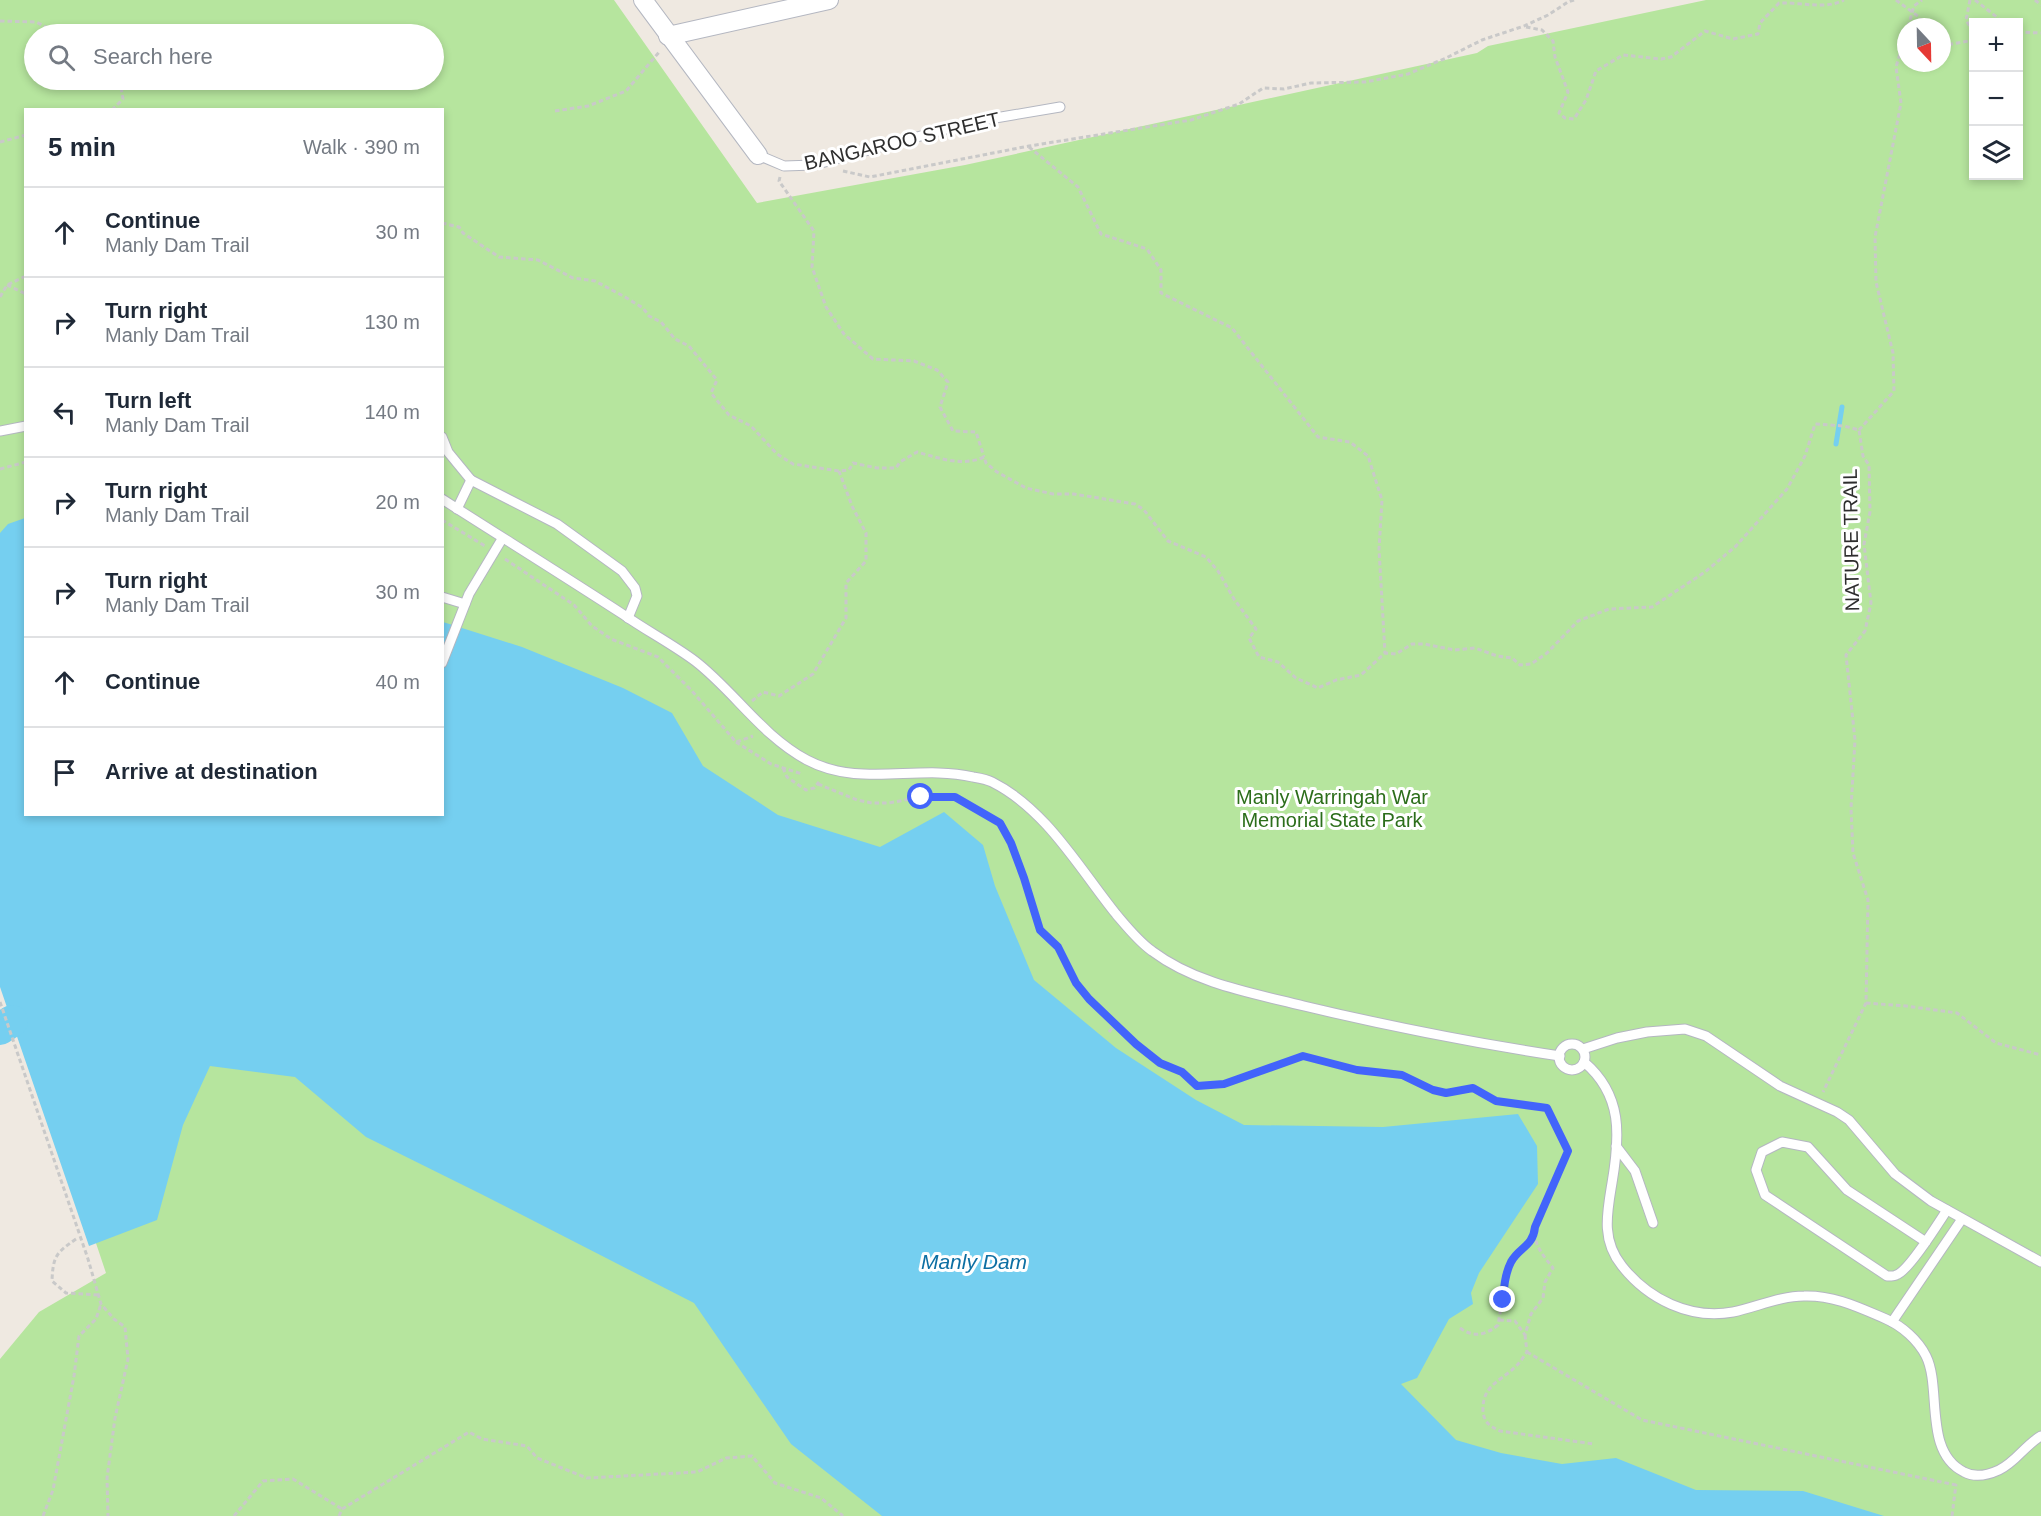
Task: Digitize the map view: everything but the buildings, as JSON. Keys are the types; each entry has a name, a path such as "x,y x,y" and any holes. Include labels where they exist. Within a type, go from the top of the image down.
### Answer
{"street":[{"name":"BANGAROO STREET","path":"643,0 758,155"},
{"path":"668,36 829,0"}],"lane":[{"name":"BANGAROO STREET","path":"758,155 784,166 814,165 972,122 1060,108"},
{"path":"0,431 24,426"},
{"path":"445,452 471,480 557,524 622,571 635,588 637,596 628,618"},
{"path":"458,509 471,480"},
{"path":"444,501 669,642 698,663 766,730 806,759 836,772 880,775 930,772 960,774 990,780 1029,807 1130,931 1151,951 1179,968 1210,982 1345,1016 1560,1056"},
{"path":"444,658 469,594 502,539"},
{"path":"444,598 465,604"},
{"path":"1584,1062 1577,1069 1569,1069 1562,1064 1560,1056 1563,1048 1571,1044 1583,1049 1647,1032 1685,1029 1706,1036 1780,1086 1837,1112 1848,1120 1895,1174 1931,1201 2041,1262"},
{"path":"1583,1049 1584,1062 1597,1073 1608,1089 1613,1101 1617,1129 1612,1183 1607,1205 1607,1231 1611,1248 1638,1283 1659,1299 1702,1314 1732,1312 1767,1302 1802,1296 1826,1297 1848,1303 1892,1322 1916,1341 1926,1356 1931,1372 1936,1426 1951,1462 1961,1471 1971,1475 1982,1475 1998,1470 2014,1460 2041,1436"},
{"path":"1926,1242 1847,1190 1808,1147 1782,1143 1762,1152 1756,1170 1765,1195 1887,1276 1896,1276 1902,1272 1926,1242 1947,1210"},
{"path":"1616,1146 1635,1171 1653,1223"},
{"path":"1892,1322 1962,1219"}],"path":[{"path":"814,165 870,177 1029,146 1191,120 1239,104 1263,88 1284,89 1311,83 1365,82 1408,74 1482,40 1524,26 1574,0"},
{"path":"1524,26 1542,30 1552,41 1555,57 1568,92 1559,113 1565,118 1574,119 1586,100 1596,72 1623,55 1661,59 1671,57 1705,30 1733,39 1758,34 1760,23 1779,3 1795,2 1833,6 1844,0"},
{"path":"1896,0 1920,18"},
{"path":"1910,18 1914,6 1923,0"},
{"path":"1969,25 1966,20 1970,0"},
{"path":"1975,0 1998,18"},
{"path":"2035,0 2041,5"},
{"path":"0,21 40,24"},
{"path":"2023,32 2041,33"},
{"path":"555,111 588,106 626,91 664,46 668,36"},
{"path":"1951,44 1969,41"},
{"path":"784,166 779,181 814,231 813,267 826,307 844,334 873,359 914,361 937,370 948,382 940,407 953,431 976,432 986,463 998,472 1026,488 1053,494 1074,494 1135,504 1144,510 1168,541 1206,557 1218,571 1234,599 1256,629 1249,638 1259,657 1278,662 1296,678 1318,688 1336,680 1361,675 1385,653 1396,654 1412,644 1455,650 1474,648 1497,657 1507,656 1520,665 1531,664 1547,653 1578,621 1609,609 1652,607 1705,572 1736,546 1787,489 1805,456 1815,424 1844,426 1859,430 1894,391 1893,353 1876,282 1875,237 1901,104 1897,64"},
{"path":"114,108 123,99 122,90"},
{"path":"0,142 24,136"},
{"path":"1029,146 1078,186 1101,234 1147,249 1161,270 1161,293 1232,328 1318,437 1350,442 1368,456 1382,500 1379,549 1385,653"},
{"path":"444,223 459,227 463,233 499,257 538,260 573,278 595,281 643,308 649,316 661,322 675,339 689,346 705,363 717,380 711,393 729,415 751,426 777,454 793,464 839,471 849,470 853,463 878,468 896,468 900,462 917,452 972,462 984,457"},
{"path":"0,297 7,285 24,277"},
{"path":"7,285 24,293"},
{"name":"NATURE TRAIL","path":"1859,430 1863,456 1869,465 1870,512 1864,544 1871,603 1866,631 1846,655 1855,740 1851,808 1853,853 1868,900 1866,1003"},
{"path":"0,469 24,463"},
{"path":"737,702 752,701 764,692 779,696 813,674 846,618 846,583 866,561 866,533 839,471"},
{"path":"444,521 574,605 592,626 611,639 658,657 692,691 736,742 771,764 809,776"},
{"path":"736,742 766,730"},
{"path":"783,768 787,777 806,790 823,780 815,777"},
{"path":"818,784 857,800 873,802 889,803 921,797 955,797 1000,823 1011,843 1040,930 1058,947 1076,983 1115,1024 1160,1063 1182,1072 1197,1086 1224,1084 1303,1056 1357,1070 1402,1075 1433,1090 1446,1093 1473,1088 1496,1101 1547,1108 1568,1151 1535,1227 1534,1237 1539,1250 1553,1268 1545,1282 1543,1298 1531,1314 1525,1335 1527,1352 1515,1367 1497,1380 1486,1393 1483,1401 1484,1418 1490,1426 1500,1431 1594,1444"},
{"path":"0,1002 101,1304 114,1319 125,1327 128,1359 115,1418 107,1478 108,1516"},
{"path":"1817,1104 1866,1003 1906,1006 1957,1014 1996,1042 2041,1055"},
{"path":"1109,1032 1115,1024"},
{"path":"1460,1328 1468,1334 1480,1335 1491,1331 1498,1325 1507,1272 1512,1260 1534,1237"},
{"path":"76,1239 53,1261 52,1281 66,1293 99,1295"},
{"path":"43,1516 53,1490 79,1336 96,1319 101,1304"},
{"path":"1499,1320 1515,1321 1525,1335"},
{"path":"1527,1352 1642,1420 1956,1485"},
{"path":"339,1516 342,1509 468,1432 482,1439 527,1446 537,1458 587,1478 698,1472 726,1458 752,1456 775,1483 821,1498 843,1516"},
{"path":"1952,1516 1956,1485 1961,1471"},
{"path":"234,1516 263,1481 273,1480 293,1479 342,1509"}],"green space":[{"name":"Manly Warringah War Memorial State Park","path":"0,0 614,0 757,203 965,165 1477,53 1488,46 1706,0 2041,0 2041,1516 0,1516 0,1359 39,1312 106,1273 0,957"}],"water":[{"name":"Manly Dam","path":"24,518 24,816 444,816 444,622 522,647 623,688 672,713 703,766 778,815 880,847 944,812 983,845 995,886 1034,980 1116,1048 1196,1100 1244,1125 1383,1127 1518,1114 1537,1146 1538,1184 1479,1273 1471,1293 1473,1304 1449,1319 1417,1378 1401,1384 1456,1440 1501,1453 1562,1464 1616,1458 1696,1490 1803,1491 1884,1516 882,1516 791,1444 694,1303 366,1137 295,1077 210,1066 183,1125 157,1220 89,1246 0,987 0,533 8,524"}],"waterway":[{"path":"1836,444 1842,407"},
{"path":"0,1029 12,1021"}],"route":[{"path":"921,797 955,797 1000,823 1011,843 1040,930 1058,947 1076,983 1089,999 1136,1044 1160,1063 1182,1072 1197,1086 1224,1084 1303,1056 1357,1070 1402,1075 1433,1090 1446,1093 1473,1088 1496,1101 1547,1108 1558,1126 1568,1151 1535,1227 1534,1237 1512,1260 1507,1272 1503,1300"}]}
